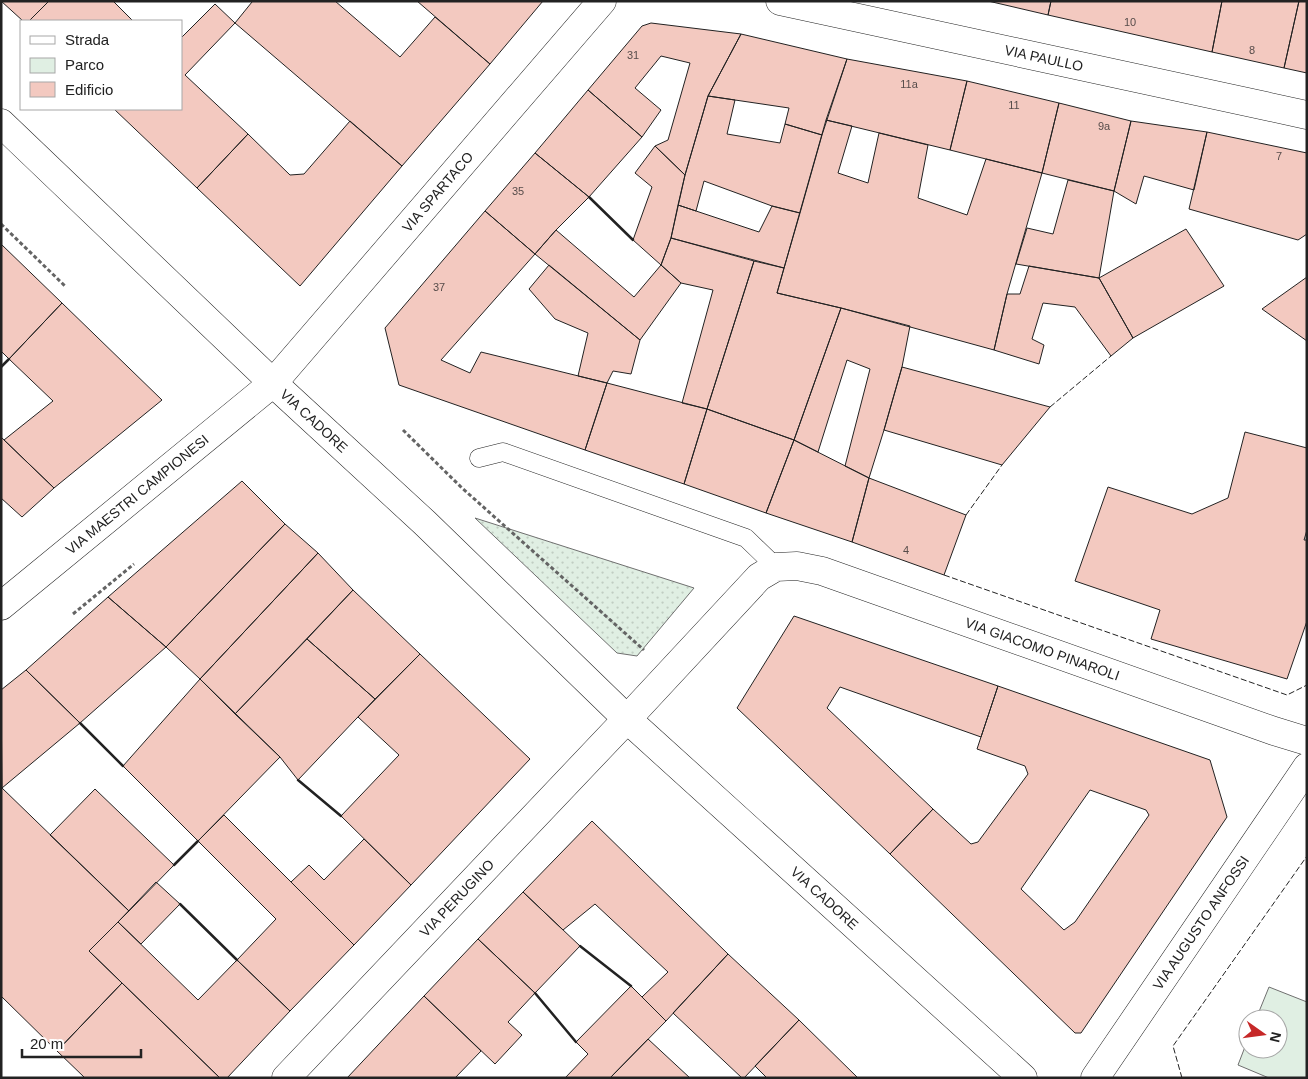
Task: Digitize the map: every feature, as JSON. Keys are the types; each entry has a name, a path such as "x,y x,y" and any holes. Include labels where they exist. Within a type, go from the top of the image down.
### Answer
{"street":[{"name":"VIA SPARTACO","path":"273,383 602,1"},
{"name":"VIA PAULLO","path":"780,1 1307,115"},
{"name":"VIA CADORE","path":"1,123 273,383 425,523 627,719 1023,1078"},
{"name":"VIA MAESTRI CAMPIONESI","path":"1,606 273,383"},
{"name":"VIA GIACOMO PINAROLI","path":"776,567 797,566 822,571 1307,741"},
{"path":"627,719 758,577 776,567"},
{"name":"VIA PERUGINO","path":"286,1078 627,719"},
{"name":"VIA AUGUSTO ANFOSSI","path":"1095,1078 1307,767"}],"lane":[{"path":"479,458 503,452 746,538 776,567"}],"path":[{"path":"1,224 65,286"},
{"path":"403,430 462,488 647,653"},
{"path":"73,614 134,564"}],"green space":[{"path":"475,518 694,588 637,656 617,653"},
{"path":"1269,987 1307,1002 1307,1078 1269,1078 1238,1065 1240,1059 1288,1059 1288,1009 1260,1009"}],"building":[{"path":"1,1 49,1 30,20 22,20"},
{"path":"49,1 113,1 132,20 30,20"},
{"path":"251,1 335,1 400,57 435,17 490,64 402,166 235,23"},
{"path":"417,1 543,1 490,64"},
{"path":"988,1 1051,1 1048,15"},
{"path":"1051,1 1222,1 1212,52 1048,15"},
{"path":"1222,1 1299,1 1284,68 1212,52"},
{"path":"1299,1 1307,1 1307,73 1284,68"},
{"path":"215,4 235,23 185,75 248,134 197,188 115,110 182,110 182,37"},
{"path":"651,23 741,34 708,96 685,175 655,146 668,140 690,63 661,56 635,88 661,110 642,137 588,90 642,26"},
{"path":"741,34 847,59 822,135 785,124 789,108 708,96"},
{"path":"847,59 967,81 950,150 826,120"},
{"path":"967,81 1059,103 1042,173 950,150"},
{"path":"588,90 642,137 589,197 535,153"},
{"path":"708,96 735,100 727,134 780,143 785,124 822,135 800,213 772,206 704,181 696,211 678,205"},
{"path":"1059,103 1131,121 1114,191 1042,173"},
{"path":"826,120 852,126 838,173 868,183 879,133 928,145 918,198 967,215 986,159 1042,173 1007,294 994,350 841,308 777,293"},
{"path":"350,121 402,166 300,286 197,188 248,134 290,175 304,174"},
{"path":"1131,121 1207,132 1194,190 1144,176 1136,204 1114,191"},
{"path":"1207,132 1307,153 1307,234 1298,240 1189,209"},
{"path":"655,146 685,175 671,238 661,265 633,240 652,187 635,173"},
{"path":"535,153 589,197 535,254 485,211"},
{"path":"1068,180 1114,191 1099,278 1016,264 1027,228 1053,234"},
{"path":"678,205 759,232 772,206 800,213 784,268 671,238"},
{"path":"485,211 535,254 441,360 470,373 481,352 607,383 585,450 399,385 385,328"},
{"path":"1186,229 1224,286 1133,338 1099,278"},
{"path":"556,230 634,297 661,265 681,283 640,340 535,254"},
{"path":"671,238 754,261 707,409 682,403 713,290 681,283 661,265"},
{"path":"1,244 62,303 9,359 1,351"},
{"path":"754,261 784,268 777,293 841,308 794,440 707,409"},
{"path":"549,265 640,340 631,374 613,371 607,383 578,376 588,333 555,319 529,289"},
{"path":"1029,266 1099,278 1133,338 1111,356 1075,307 1043,303 1032,339 1044,345 1039,364 994,350 1007,294 1020,294"},
{"path":"1307,277 1307,341 1262,309"},
{"path":"62,303 162,400 54,488 4,440 53,401 9,359"},
{"path":"841,308 910,326 902,367 869,478 845,466 870,369 847,360 818,452 794,440"},
{"path":"902,367 1050,407 1002,465 884,430"},
{"path":"607,383 707,409 684,484 585,450"},
{"path":"707,409 794,440 766,513 684,484"},
{"path":"1245,432 1307,448 1307,530 1304,540 1307,540 1307,621 1287,679 1151,639 1160,610 1075,581 1108,487 1192,514 1228,498"},
{"path":"1,437 54,488 22,517 1,498"},
{"path":"794,440 869,478 852,542 766,513"},
{"path":"869,478 966,515 944,575 852,542"},
{"path":"242,481 285,524 166,647 108,597"},
{"path":"285,524 318,553 200,679 166,647"},
{"path":"318,553 353,590 235,714 200,679"},
{"path":"353,590 420,654 375,699 307,639"},
{"path":"108,597 166,647 80,723 26,670"},
{"path":"794,616 998,686 981,737 840,687 827,708 933,809 890,854 737,708"},
{"path":"307,639 375,699 298,780 280,757 235,714"},
{"path":"420,654 530,759 411,885 341,816 399,755 358,717"},
{"path":"26,670 80,723 2,788 1,690"},
{"path":"200,679 280,757 198,841 123,766"},
{"path":"998,686 1210,760 1227,817 1081,1033 1075,1033 890,854 933,809 971,844 978,842 1028,774 1025,766 977,749","holes":["1090,790 1146,810 1149,815 1075,922 1064,930 1021,889"]},
{"path":"1,787 129,911 89,951 122,983 57,1051 1,996"},
{"path":"95,789 174,865 129,911 50,835"},
{"path":"224,815 354,945 290,1011 237,960 276,919 198,841"},
{"path":"592,821 728,954 666,1021 642,997 668,972 595,904 563,930 523,892"},
{"path":"364,839 411,885 354,945 291,882 309,865 324,880"},
{"path":"156,882 180,904 141,944 118,922"},
{"path":"523,892 580,946 535,993 478,939"},
{"path":"118,922 198,1000 237,960 290,1011 227,1078 220,1078 89,951"},
{"path":"478,939 535,993 508,1022 522,1035 495,1064 424,996"},
{"path":"728,954 799,1020 744,1078 673,1013"},
{"path":"122,983 220,1078 85,1078 57,1051"},
{"path":"631,986 666,1021 610,1078 565,1078 588,1054 576,1042"},
{"path":"424,996 481,1051 455,1078 347,1078"},
{"path":"799,1020 858,1078 767,1078 755,1066"},
{"path":"648,1039 690,1078 610,1078"}],"fence":[{"path":"1050,407 1111,356"},
{"path":"966,515 1002,465"},
{"path":"944,575 1287,695 1307,685"},
{"path":"1182,1078 1173,1046 1307,856"}],"wall":[{"path":"589,197 633,240"},
{"path":"1,367 9,359"},
{"path":"80,723 123,766"},
{"path":"298,780 341,816"},
{"path":"174,865 198,841"},
{"path":"180,904 237,960"},
{"path":"580,946 631,986"},
{"path":"535,993 576,1042"}]}
